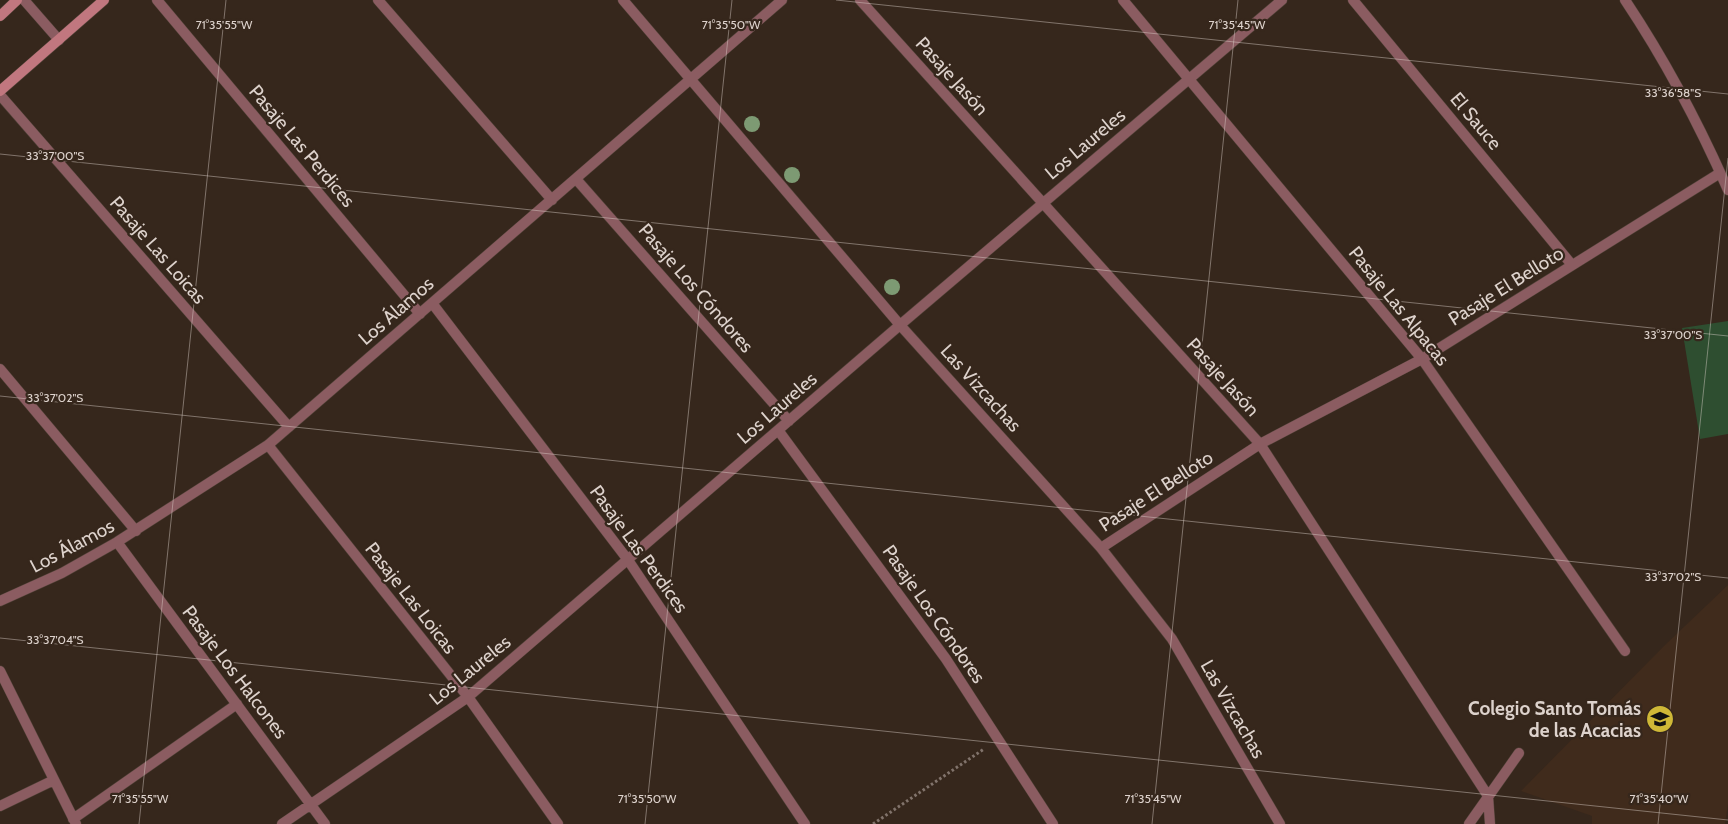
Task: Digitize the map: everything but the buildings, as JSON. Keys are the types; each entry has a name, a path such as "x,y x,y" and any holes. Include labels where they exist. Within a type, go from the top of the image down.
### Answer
{"main road":[{"path":"0,16 18,0"},
{"path":"0,91 104,0"}],"street":[{"path":"24,0 59,40"},
{"name":"Pasaje Las Perdices","path":"157,0 420,314"},
{"path":"378,0 552,200"},
{"name":"Las Vizcachas","path":"623,0 900,325 1101,548 1172,639 1280,824"},
{"name":"Los Álamos","path":"0,601 62,573 136,531 268,445 782,0"},
{"name":"Pasaje Jasón","path":"860,0 1260,444 1488,796 1490,824"},
{"name":"Pasaje Las Alpacas","path":"1123,0 1422,359 1625,651"},
{"name":"Los Laureles","path":"282,824 468,697 900,325 1282,0"},
{"name":"El Sauce","path":"1353,0 1572,265"},
{"path":"1625,0 1673,79 1728,190"},
{"name":"Pasaje Las Loicas","path":"0,96 289,427"},
{"name":"Pasaje El Belloto","path":"1101,548 1260,444 1422,359 1720,173"},
{"name":"Pasaje Los Cóndores","path":"576,179 789,421"},
{"name":"Pasaje Las Perdices","path":"432,303 628,560 804,824"},
{"path":"0,369 136,531"},
{"name":"Pasaje Los Cóndores","path":"778,430 946,659 1053,824"},
{"name":"Pasaje Las Loicas","path":"268,445 468,697 558,824"},
{"name":"Pasaje Los Halcones","path":"117,542 325,824"},
{"path":"0,671 74,821 237,704"},
{"path":"1469,824 1519,753"},
{"path":"0,806 54,780"}],"path":[{"path":"873,824 998,740"}],"shaded area":[{"name":"Colegio Santo Tomás de las Acacias","path":"1728,585 1728,804 1725,824 1592,824 1592,816 1521,791 1664,646"}],"green space":[{"path":"1728,321 1728,434 1700,439 1682,328"}],"place":[{"name":"Colegio Santo Tomás de las Acacias","path":"1660,719"}]}
